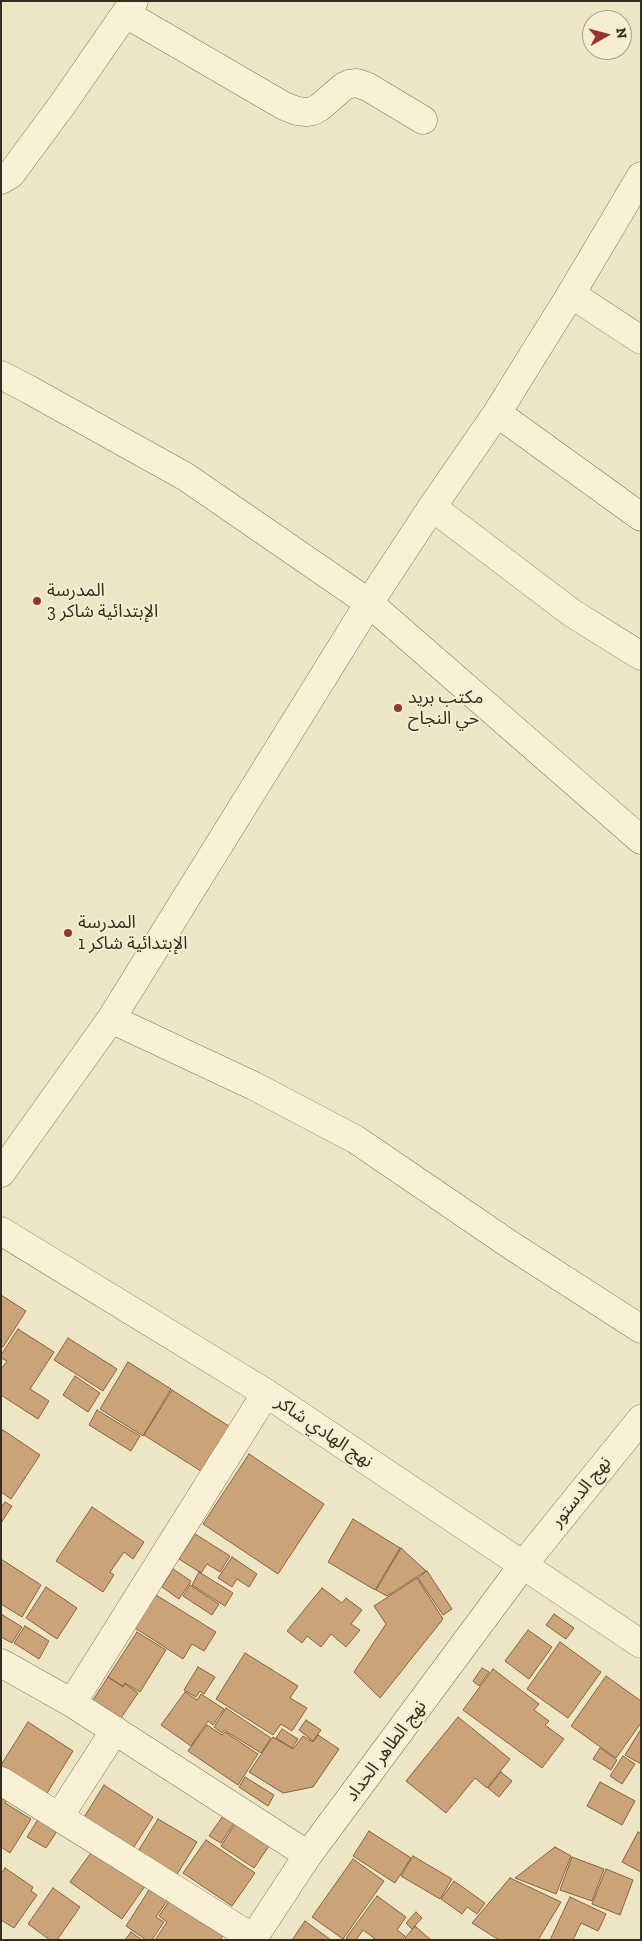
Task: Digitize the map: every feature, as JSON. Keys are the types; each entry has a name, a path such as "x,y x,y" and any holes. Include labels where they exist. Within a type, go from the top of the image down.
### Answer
{"street":[{"path":"1,180 8,177 62,106 130,8 284,106 297,111 312,111 320,107 343,87 349,84 357,84 368,87 423,120"},
{"path":"1,1173 111,1019 369,603 497,413 641,176"},
{"path":"571,294 641,340"},
{"path":"1,375 186,477 369,603 641,840"},
{"path":"497,413 641,517"},
{"path":"432,507 572,613 641,656"},
{"path":"111,1019 254,1086 355,1139 512,1246 641,1329"},
{"name":"نهج الهادي شاكر","path":"1,1231 266,1393 641,1644"},
{"path":"72,1703 266,1393"},
{"name":"نهج الدستور","path":"523,1565 641,1419"},
{"name":"نهج الطاهر الحداد","path":"253,1939 308,1855 523,1565"},
{"path":"1,1663 72,1703 308,1855"},
{"path":"59,1817 115,1730"},
{"path":"1,1781 253,1939"}],"building":[{"path":"1,1295 26,1311 3,1347 1,1346"},
{"path":"18,1329 54,1352 30,1389 49,1401 38,1419 1,1395 1,1369 7,1361 1,1358 1,1355"},
{"path":"68,1338 117,1369 103,1391 54,1360"},
{"path":"128,1362 171,1389 143,1436 100,1409"},
{"path":"75,1376 100,1393 88,1412 63,1395"},
{"path":"172,1390 232,1428 204,1473 144,1435"},
{"path":"97,1410 140,1436 131,1451 89,1425"},
{"path":"3,1430 40,1455 11,1499 1,1492 1,1433"},
{"path":"249,1454 324,1504 278,1574 203,1524"},
{"path":"5,1502 12,1506 1,1523 1,1508"},
{"path":"92,1507 144,1542 133,1559 124,1552 110,1572 114,1575 103,1592 56,1561"},
{"path":"353,1519 400,1548 375,1590 328,1562"},
{"path":"195,1534 230,1556 220,1572 207,1564 201,1573 179,1559"},
{"path":"401,1548 426,1571 387,1596 376,1590"},
{"path":"232,1557 257,1574 249,1587 237,1579 232,1587 218,1578"},
{"path":"1,1559 41,1585 22,1617 1,1604"},
{"path":"173,1569 191,1581 179,1599 162,1587"},
{"path":"427,1571 452,1609 443,1615 418,1578"},
{"path":"199,1572 233,1593 225,1606 192,1585"},
{"path":"417,1578 443,1619 380,1698 354,1672 386,1624 374,1606"},
{"path":"190,1585 219,1604 212,1615 183,1596"},
{"path":"46,1587 77,1608 57,1639 26,1618"},
{"path":"322,1588 342,1603 346,1598 362,1610 351,1624 360,1630 346,1647 331,1634 321,1647 307,1636 302,1643 287,1631"},
{"path":"156,1595 216,1632 204,1651 192,1644 183,1659 135,1628"},
{"path":"1,1614 22,1627 12,1643 1,1637"},
{"path":"554,1614 574,1628 566,1639 546,1625"},
{"path":"25,1626 49,1641 39,1659 14,1643"},
{"path":"528,1630 552,1647 529,1679 505,1661"},
{"path":"137,1632 166,1650 140,1692 125,1683 123,1686 108,1677"},
{"path":"560,1642 601,1672 568,1718 527,1689"},
{"path":"245,1653 298,1686 290,1698 307,1708 292,1731 281,1724 273,1735 216,1699"},
{"path":"198,1667 215,1677 204,1694 200,1691 196,1697 184,1690"},
{"path":"482,1668 489,1672 479,1686 473,1681"},
{"path":"493,1669 539,1704 534,1710 549,1721 545,1725 564,1739 542,1768 463,1710"},
{"path":"606,1676 641,1701 641,1723 616,1758 571,1726"},
{"path":"108,1677 123,1687 125,1684 138,1693 121,1718 93,1700"},
{"path":"185,1692 197,1700 201,1694 224,1709 213,1725 208,1721 191,1746 161,1725"},
{"path":"226,1708 271,1738 261,1753 224,1730 222,1733 214,1727"},
{"path":"458,1717 510,1759 487,1788 475,1778 446,1813 406,1781"},
{"path":"306,1720 321,1730 313,1741 299,1730"},
{"path":"28,1722 73,1751 44,1798 1,1770 1,1765"},
{"path":"207,1725 222,1735 225,1732 258,1754 238,1785 188,1751"},
{"path":"282,1729 298,1739 292,1748 276,1738"},
{"path":"641,1729 641,1764 625,1755"},
{"path":"318,1735 339,1749 313,1787 283,1793 249,1772 273,1737 293,1749 303,1736 313,1742"},
{"path":"600,1748 617,1760 611,1770 593,1759"},
{"path":"623,1756 635,1764 622,1784 610,1776"},
{"path":"501,1772 512,1781 499,1797 488,1788"},
{"path":"245,1777 274,1795 268,1806 239,1787"},
{"path":"600,1782 635,1801 622,1825 587,1806"},
{"path":"104,1785 153,1817 132,1850 83,1819"},
{"path":"1,1790 10,1795 5,1803 31,1819 10,1853 1,1847"},
{"path":"40,1816 59,1828 46,1848 27,1837"},
{"path":"223,1816 234,1823 221,1843 209,1836"},
{"path":"158,1819 197,1842 176,1876 137,1853"},
{"path":"235,1824 269,1846 254,1868 221,1846"},
{"path":"369,1831 411,1858 395,1883 353,1856"},
{"path":"638,1832 641,1834 641,1872 622,1862"},
{"path":"206,1840 255,1873 232,1906 183,1873"},
{"path":"555,1847 571,1856 556,1894 515,1878"},
{"path":"93,1850 145,1886 122,1919 70,1882"},
{"path":"413,1856 452,1879 440,1899 401,1876"},
{"path":"572,1857 604,1869 592,1901 560,1890"},
{"path":"353,1859 384,1881 343,1939 312,1917"},
{"path":"5,1868 33,1887 31,1891 37,1895 14,1928 1,1920 1,1874"},
{"path":"606,1869 633,1880 620,1915 592,1904"},
{"path":"510,1878 561,1902 538,1940 499,1940 472,1923"},
{"path":"454,1881 485,1903 477,1914 467,1907 462,1914 441,1899"},
{"path":"151,1887 169,1898 156,1917 164,1922 152,1940 146,1940 126,1926"},
{"path":"53,1888 80,1907 57,1940 50,1940 28,1924"},
{"path":"377,1896 406,1917 397,1930 405,1936 402,1940 373,1940 374,1938 363,1930 356,1940 346,1938"},
{"path":"172,1897 225,1933 220,1940 155,1940 167,1922 159,1916"},
{"path":"570,1897 606,1914 598,1931 581,1923 573,1940 550,1940"},
{"path":"416,1912 422,1918 412,1929 406,1923"},
{"path":"305,1921 331,1940 292,1940"},
{"path":"415,1926 431,1940 407,1940 405,1938"},
{"path":"131,1932 142,1940 125,1940"}],"place":[{"name":"المدرسة الإبتدائية شاكر 3","path":"37,601"},
{"name":"مكتب بريد حي النجاح","path":"398,708"},
{"name":"المدرسة الإبتدائية شاكر 1","path":"68,933"}]}
